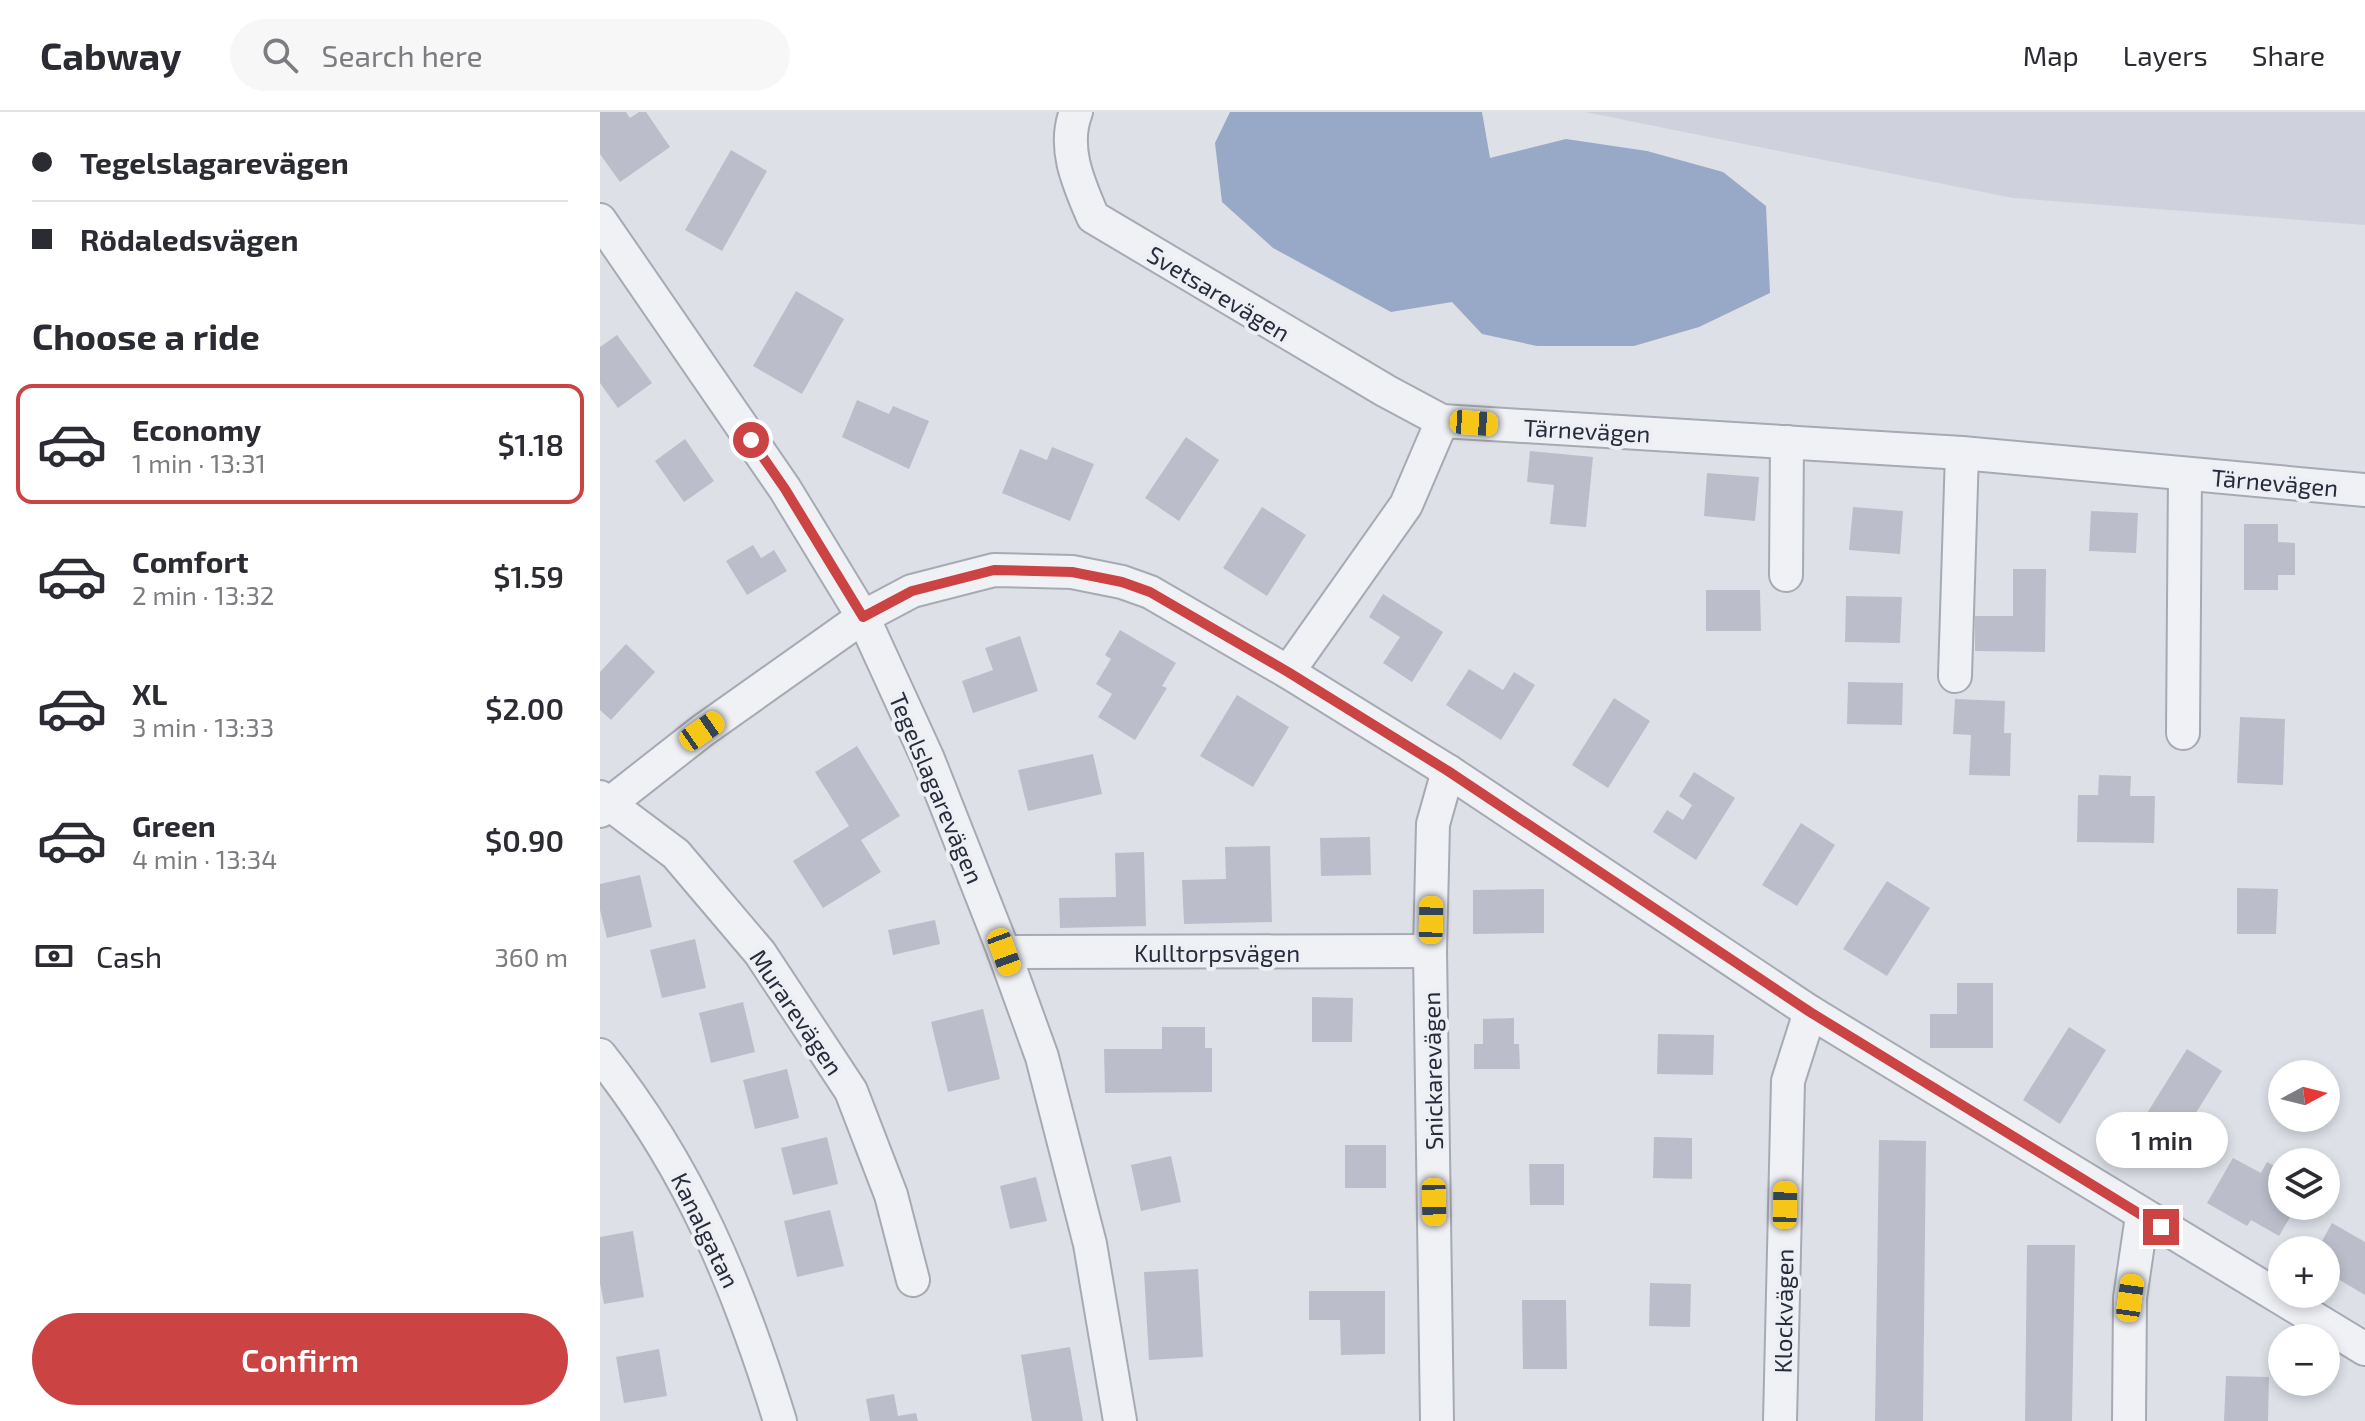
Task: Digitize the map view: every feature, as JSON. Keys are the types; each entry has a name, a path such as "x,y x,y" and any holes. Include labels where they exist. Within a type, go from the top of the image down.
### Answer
{"street":[{"name":"Svetsarevägen","path":"1076,112 1071,123 1072,165 1093,217 1442,421"},
{"name":"Tegelslagarevägen","path":"600,220 785,489 863,617 928,759 1042,1057 1090,1244 1120,1421"},
{"name":"Tärnevägen","path":"1442,421 1962,453 2365,490"},
{"path":"1288,672 1406,505 1442,421"},
{"path":"1786,575 1787,442"},
{"path":"1955,676 1962,453"},
{"name":"Tärnevägen","path":"2183,733 2185,474"},
{"path":"602,804 863,617 912,591 994,570 1072,572 1122,582 1150,592 1288,672 1448,771 1810,1012 2365,1349"},
{"name":"Snickarevägen","path":"1437,1421 1430,951 1433,824 1448,771"},
{"name":"Murarevägen","path":"602,804 676,854 760,953 851,1091 891,1195 913,1280"},
{"name":"Kulltorpsvägen","path":"1004,952 1430,951"},
{"name":"Klockvägen","path":"1780,1421 1788,1081 1810,1012"},
{"name":"Kanalgatan","path":"600,1055 631,1094 691,1192 734,1284 780,1421"},
{"path":"2129,1421 2130,1298 2142,1216"}],"shaded area":[{"path":"1585,112 2365,112 2365,225 2013,198"}],"water":[{"path":"1230,112 1482,112 1490,158 1566,139 1647,151 1723,172 1766,206 1770,293 1699,327 1634,346 1537,346 1482,334 1452,302 1391,312 1273,248 1222,202 1215,143"}],"building":[{"path":"600,112 626,112 630,118 639,112 646,112 670,147 620,182 600,154"},
{"path":"731,150 767,171 722,251 685,230"},
{"path":"796,291 844,319 802,394 753,366"},
{"path":"617,335 652,383 618,408 600,383 600,347"},
{"path":"857,400 889,414 893,406 929,421 909,469 842,437"},
{"path":"1186,437 1219,460 1179,521 1145,498"},
{"path":"685,439 714,481 684,502 655,461"},
{"path":"1052,447 1094,464 1070,521 1002,493 1020,449 1047,460"},
{"path":"1530,451 1593,457 1586,527 1550,524 1554,485 1527,482"},
{"path":"1707,473 1759,477 1755,521 1704,516"},
{"path":"1262,507 1306,535 1267,596 1223,568"},
{"path":"1853,507 1903,511 1900,554 1849,550"},
{"path":"2091,511 2138,513 2136,553 2089,551"},
{"path":"2244,524 2278,524 2278,542 2295,543 2295,575 2278,575 2278,590 2244,590"},
{"path":"753,545 761,558 774,550 787,571 747,595 726,561"},
{"path":"2013,569 2046,569 2045,652 1975,651 1975,616 2013,616"},
{"path":"1706,590 1760,590 1761,631 1706,631"},
{"path":"1383,594 1443,632 1412,682 1383,663 1400,637 1369,617"},
{"path":"1846,596 1902,597 1900,643 1845,642"},
{"path":"1120,630 1176,663 1162,686 1167,688 1135,740 1098,717 1112,694 1096,684 1111,659 1105,655"},
{"path":"1020,636 1038,691 973,713 962,681 993,670 985,648"},
{"path":"626,644 655,672 611,720 600,710 600,672"},
{"path":"1469,669 1503,690 1514,672 1535,685 1501,740 1446,705"},
{"path":"1848,682 1903,683 1902,725 1847,724"},
{"path":"1237,695 1289,727 1253,787 1200,756"},
{"path":"1614,698 1650,721 1608,788 1572,765"},
{"path":"1955,699 2005,701 2004,733 2011,733 2010,776 1969,775 1971,735 1953,734"},
{"path":"2240,717 2285,719 2283,785 2237,783"},
{"path":"857,746 900,816 861,840 881,872 823,908 793,861 849,826 815,772"},
{"path":"1093,754 1102,794 1028,811 1018,770"},
{"path":"1694,772 1735,798 1696,860 1653,832 1667,810 1683,820 1692,805 1679,796"},
{"path":"2099,775 2131,776 2130,796 2155,796 2154,843 2077,842 2078,795 2098,795"},
{"path":"1801,823 1835,845 1797,906 1762,885"},
{"path":"1370,837 1371,875 1321,876 1320,838"},
{"path":"1270,846 1272,922 1184,924 1182,880 1226,879 1225,847"},
{"path":"1144,852 1146,926 1060,928 1059,898 1116,897 1115,853"},
{"path":"640,875 652,927 607,938 600,910 600,884"},
{"path":"1887,881 1930,908 1887,976 1843,949"},
{"path":"2237,888 2278,889 2276,934 2237,934"},
{"path":"1544,889 1544,933 1473,934 1473,890"},
{"path":"935,920 940,944 893,955 888,930"},
{"path":"695,939 706,988 662,998 650,950"},
{"path":"1957,983 1993,983 1993,1048 1930,1048 1930,1014 1957,1014"},
{"path":"1312,997 1353,998 1352,1042 1312,1042"},
{"path":"743,1002 755,1052 711,1063 699,1013"},
{"path":"983,1009 1000,1079 948,1092 931,1022"},
{"path":"1514,1018 1514,1044 1519,1044 1520,1069 1474,1069 1474,1044 1483,1044 1483,1019"},
{"path":"1162,1027 1205,1027 1205,1048 1212,1048 1212,1092 1105,1093 1104,1049 1162,1049"},
{"path":"2069,1027 2106,1050 2060,1124 2023,1100"},
{"path":"1658,1034 1714,1035 1713,1075 1657,1074"},
{"path":"2187,1049 2222,1071 2174,1148 2139,1126"},
{"path":"787,1069 799,1118 755,1129 743,1080"},
{"path":"827,1137 838,1184 793,1195 781,1148"},
{"path":"1654,1137 1692,1138 1692,1179 1653,1178"},
{"path":"1879,1140 1926,1141 1923,1421 1875,1421"},
{"path":"1345,1145 1386,1145 1386,1188 1345,1188"},
{"path":"1171,1156 1181,1202 1141,1211 1131,1165"},
{"path":"2233,1158 2261,1173 2267,1162 2268,1220 2288,1220 2279,1236 2251,1220 2247,1226 2207,1203"},
{"path":"1529,1164 1564,1164 1564,1205 1530,1205"},
{"path":"1036,1177 1047,1221 1010,1229 1000,1186"},
{"path":"830,1210 844,1266 797,1277 784,1221"},
{"path":"2332,1223 2365,1242 2365,1295 2340,1280 2340,1236 2325,1236"},
{"path":"633,1231 644,1297 604,1304 600,1283 600,1237"},
{"path":"2027,1245 2075,1245 2072,1421 2025,1421"},
{"path":"1198,1269 1203,1357 1149,1360 1144,1272"},
{"path":"1650,1283 1691,1284 1690,1327 1649,1326"},
{"path":"1309,1291 1385,1291 1385,1354 1341,1355 1340,1320 1309,1320"},
{"path":"1522,1300 1566,1300 1567,1369 1523,1369"},
{"path":"1070,1347 1083,1421 1032,1421 1021,1355"},
{"path":"659,1349 667,1396 624,1403 616,1357"},
{"path":"2226,1376 2268,1377 2268,1421 2224,1421"},
{"path":"894,1394 898,1416 916,1413 918,1421 870,1421 866,1399"}],"route":[{"path":"751,440 785,489 863,617 912,591 994,570 1072,572 1122,582 1150,592 1288,672 1448,771 1810,1012 2161,1227"}]}
